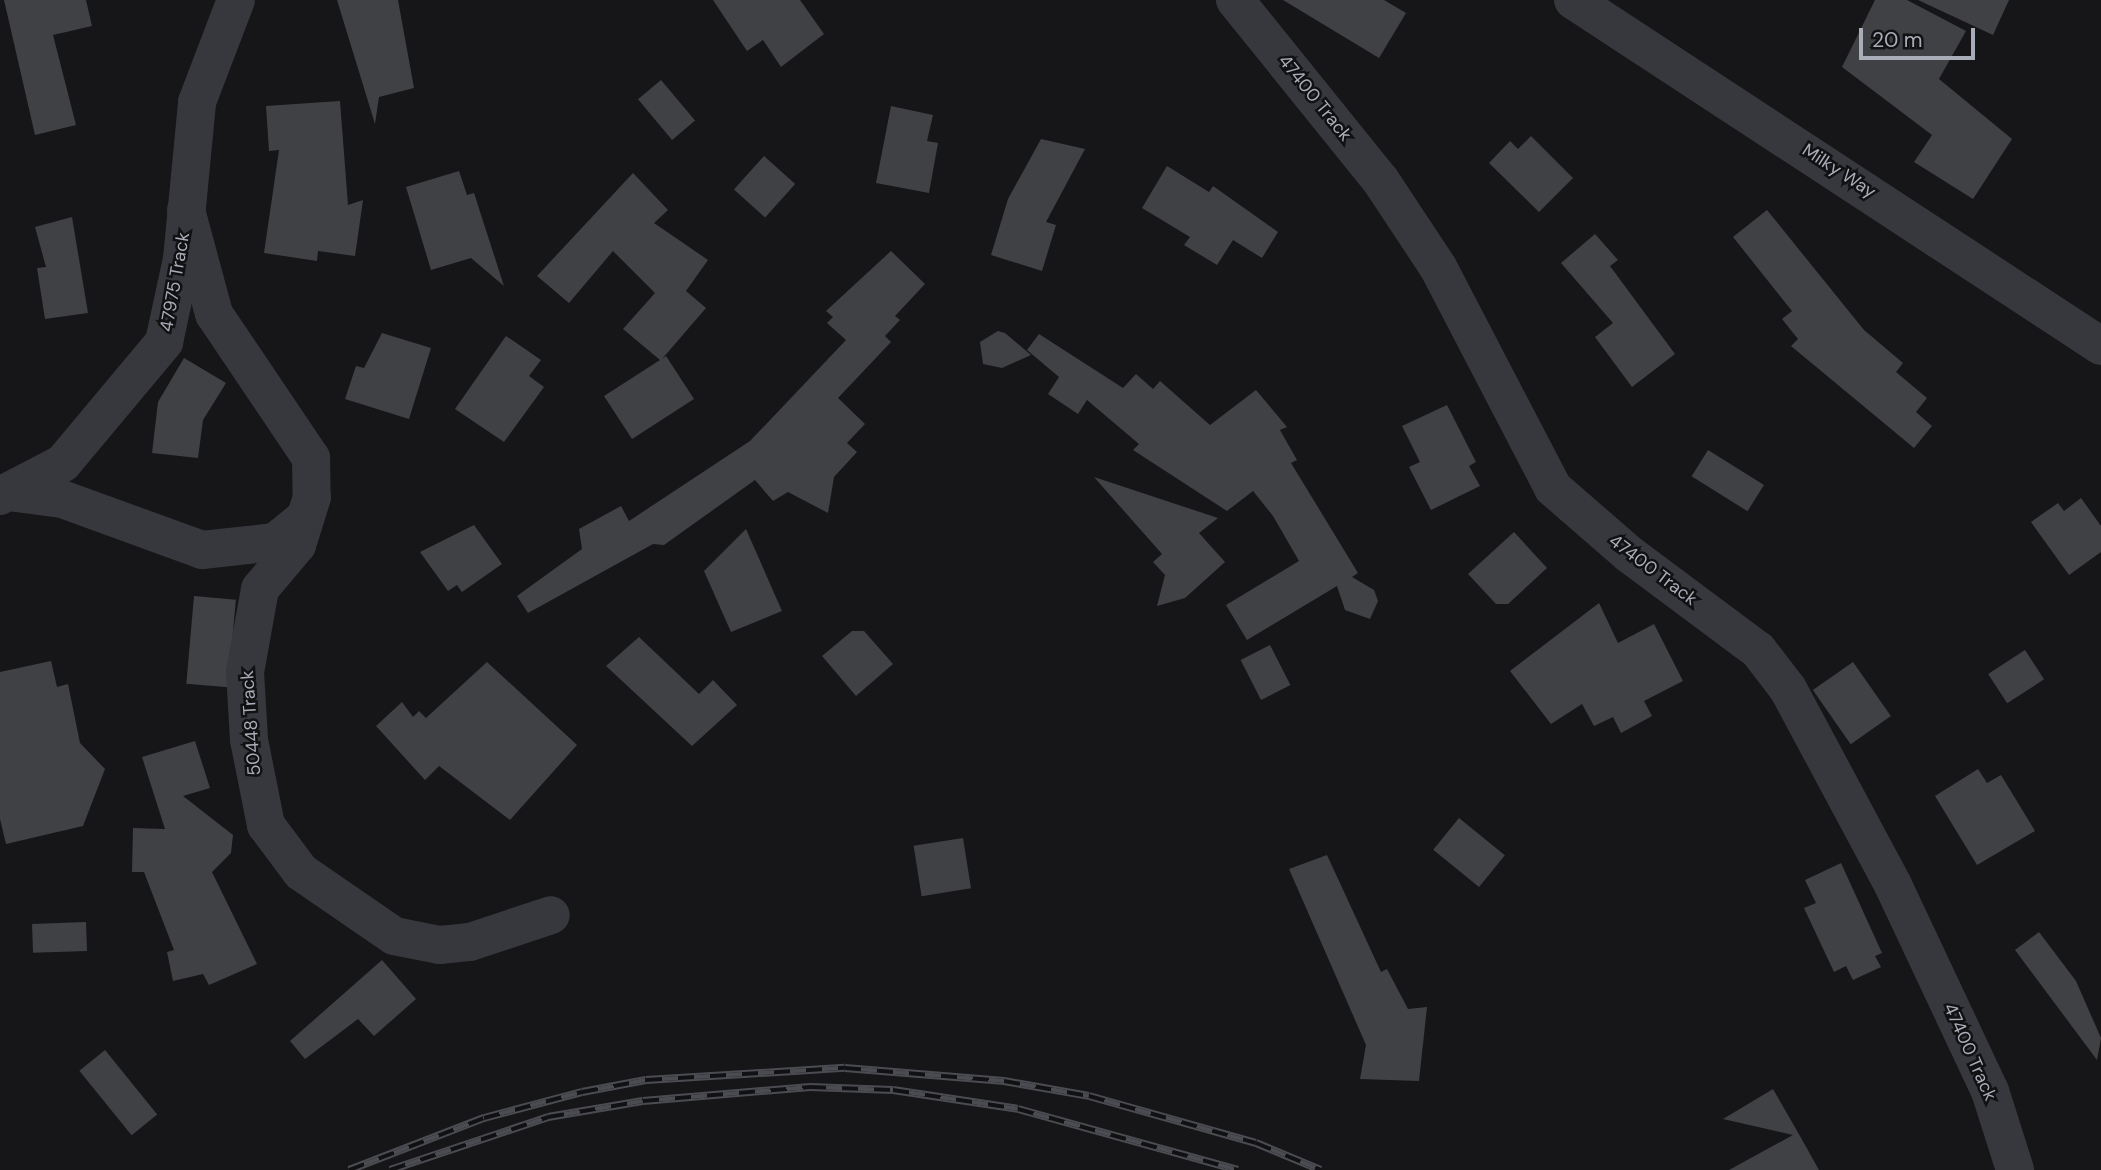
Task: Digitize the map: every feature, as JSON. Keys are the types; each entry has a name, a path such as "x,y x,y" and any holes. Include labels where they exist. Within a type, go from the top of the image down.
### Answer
{"street":[{"name":"47975 Track","path":"8,495 63,463 164,342 186,210 197,102 236,0"},
{"name":"47400 Track","path":"1235,0 1381,181 1438,267 1553,488 1629,555 1758,650 1788,690 1904,909 1990,1091 2015,1170"},
{"name":"Milky Way","path":"1573,0 2101,346"},
{"name":"50448 Track","path":"186,210 214,314 311,458 312,497 302,520 297,545 260,589 245,672 249,740 266,825 301,872 394,936 440,945 470,942 551,915"},
{"path":"8,495 62,499 202,550 275,542 302,520"}],"building":[{"path":"4,0 86,0 92,26 53,35 76,125 35,135"},
{"path":"337,0 398,0 414,88 379,97 375,124"},
{"path":"713,0 800,0 824,34 781,67 763,40 747,51"},
{"path":"1283,0 1384,0 1406,13 1379,58"},
{"path":"1875,0 1907,0 1966,31 1939,79 2012,139 1973,199 1914,162 1932,135 1842,67"},
{"path":"1918,0 2009,0 1993,35"},
{"path":"661,80 695,121 672,140 638,99"},
{"path":"340,101 348,205 363,200 355,256 318,251 317,261 264,253 279,150 269,151 266,106"},
{"path":"891,106 933,115 927,141 938,143 929,193 876,183"},
{"path":"1531,136 1573,178 1539,212 1489,163 1510,141 1518,149"},
{"path":"1041,139 1085,149 1046,222 1056,225 1042,271 991,255 1008,199"},
{"path":"764,156 795,184 765,218 734,189"},
{"path":"1167,166 1209,192 1213,186 1278,232 1262,258 1233,240 1217,265 1184,245 1190,237 1142,208"},
{"path":"459,171 467,195 474,193 504,286 471,258 431,270 406,187"},
{"path":"633,173 668,210 654,223 708,260 686,291 706,308 662,359 666,356 694,399 632,439 604,396 660,360 623,329 655,293 613,251 569,303 537,276"},
{"path":"1767,210 1864,330 1903,363 1896,372 1927,398 1916,412 1932,426 1914,448 1791,346 1798,339 1782,319 1792,311 1733,237"},
{"path":"72,217 88,313 45,319 37,268 46,267 35,227"},
{"path":"1595,234 1618,260 1610,266 1675,354 1632,387 1595,337 1613,323 1561,263"},
{"path":"891,251 925,284 895,316 900,320 885,336 891,342 838,398 865,424 847,443 857,452 834,477 828,513 788,492 773,501 755,480 664,545 653,544 528,613 517,596 582,549 579,529 621,506 629,521 750,441 846,340 827,323 833,317 826,311"},
{"path":"998,331 1005,333 1031,355 1002,368 983,364 980,342"},
{"path":"382,333 431,348 409,419 345,399 356,366 364,368"},
{"path":"1039,334 1123,388 1136,374 1153,389 1160,381 1210,425 1256,390 1287,427 1280,430 1297,460 1291,463 1358,573 1352,577 1374,590 1378,601 1370,619 1345,610 1337,586 1247,640 1226,605 1299,561 1273,516 1253,491 1227,511 1133,450 1139,444 1087,400 1078,414 1048,394 1059,377 1027,350"},
{"path":"506,336 541,360 529,376 544,387 504,442 455,409"},
{"path":"184,358 226,383 203,420 198,458 152,453 158,402"},
{"path":"1447,405 1476,462 1469,466 1480,486 1431,510 1409,467 1420,462 1402,426"},
{"path":"1708,450 1764,485 1748,511 1692,476"},
{"path":"1094,477 1218,518 1199,533 1225,562 1185,598 1157,606 1165,575 1153,562 1162,554"},
{"path":"2081,498 2101,526 2101,552 2069,575 2031,522 2058,503 2064,511"},
{"path":"474,525 502,564 462,592 457,585 448,591 420,552"},
{"path":"746,529 782,611 731,632 704,571"},
{"path":"1514,532 1547,568 1508,604 1496,604 1468,574"},
{"path":"194,596 236,600 228,687 186,684"},
{"path":"1599,603 1618,643 1654,624 1683,681 1644,701 1652,716 1621,733 1613,717 1594,726 1582,704 1551,724 1510,671"},
{"path":"852,631 864,631 893,664 856,696 822,656"},
{"path":"639,637 699,694 713,680 737,705 692,746 606,666"},
{"path":"1270,645 1290,685 1261,700 1241,660"},
{"path":"2025,650 2044,679 2007,703 1988,674"},
{"path":"51,661 57,687 68,684 80,743 105,769 83,826 6,844 0,819 0,672"},
{"path":"487,662 577,745 510,820 439,766 425,780 376,726 402,702 413,717 419,711 426,718"},
{"path":"1853,662 1891,716 1851,744 1813,690"},
{"path":"195,741 210,788 183,796 233,835 231,853 212,872 257,964 209,985 203,974 173,981 167,952 174,950 144,872 132,872 133,828 165,829 142,757"},
{"path":"1978,769 1987,783 2001,775 2035,831 1977,865 1935,796"},
{"path":"1459,818 1505,855 1479,887 1433,850"},
{"path":"963,838 971,888 922,896 914,846"},
{"path":"1327,855 1381,972 1387,969 1408,1009 1427,1007 1419,1081 1360,1079 1366,1045 1289,869"},
{"path":"1841,863 1882,953 1875,956 1881,967 1853,980 1846,966 1834,972 1804,908 1816,903 1805,880"},
{"path":"86,922 87,951 33,953 32,924"},
{"path":"2039,932 2076,981 2101,1038 2097,1060 2015,950"},
{"path":"382,960 416,999 374,1036 358,1019 305,1059 290,1041"},
{"path":"105,1050 157,1115 132,1135 79,1071"},
{"path":"1773,1089 1819,1170 1729,1170 1793,1135 1723,1119"}],"railway":[{"path":"349,1170 484,1118 582,1092 646,1080 845,1068 1004,1081 1089,1096 1256,1143 1321,1170"},
{"path":"390,1170 548,1117 643,1101 810,1087 893,1090 1018,1109 1238,1170"}]}
